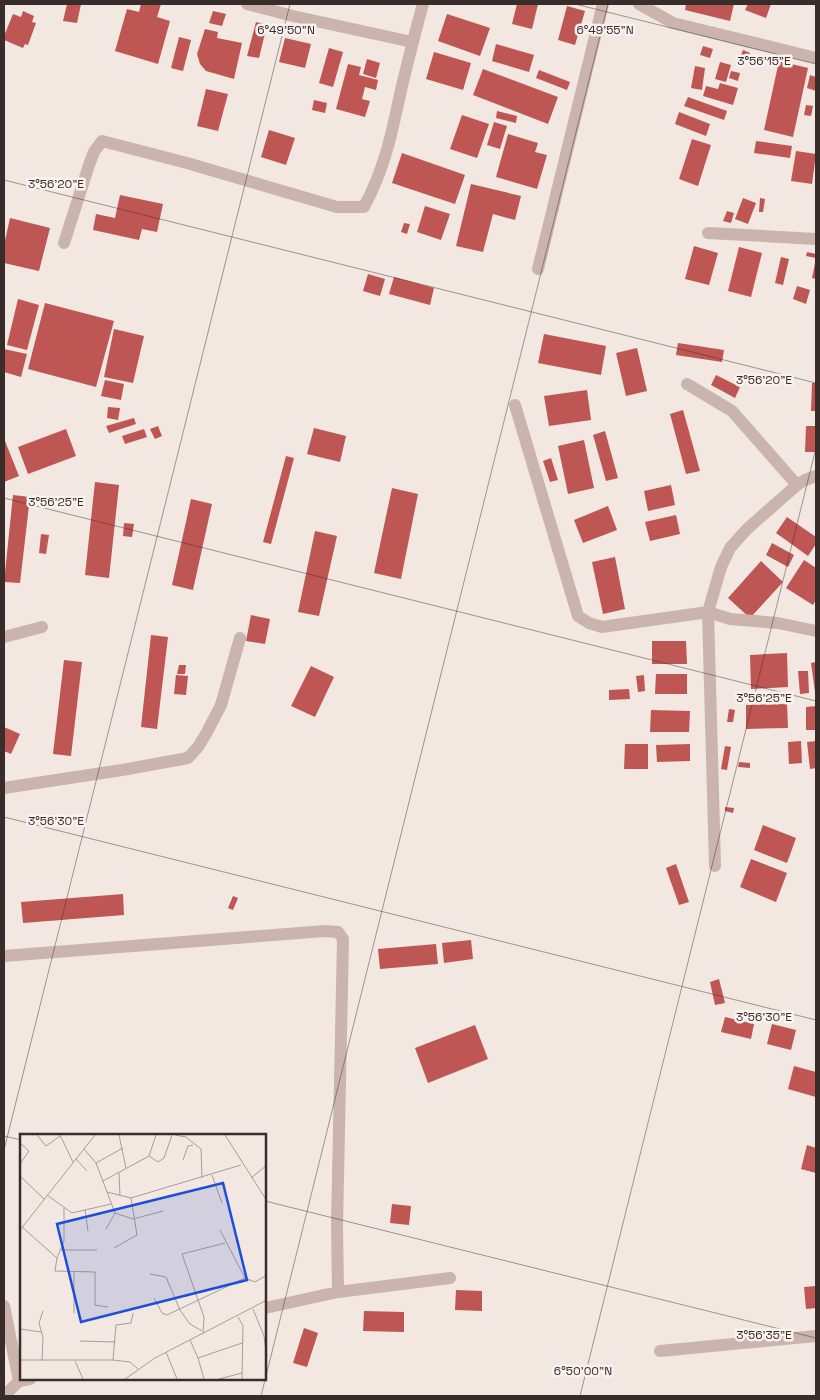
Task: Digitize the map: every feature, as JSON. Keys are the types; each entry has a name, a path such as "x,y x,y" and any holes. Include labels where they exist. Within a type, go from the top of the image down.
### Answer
{"street":[{"path":"247,4 412,42"},
{"path":"64,243 89,165 94,152 102,141 187,163 337,207 364,207 374,188 388,152 412,42 423,4"},
{"path":"538,269 603,4"},
{"path":"639,4 674,23 816,58"},
{"path":"708,233 816,240"},
{"path":"687,384 732,411 797,485"},
{"path":"515,405 578,616 590,624 602,627 708,612 730,619 778,623 816,631"},
{"path":"715,866 708,612 720,567 730,548 746,529 797,485 816,476"},
{"path":"4,637 42,627"},
{"path":"4,788 131,769 188,758 198,748 221,705 240,638"},
{"path":"4,956 325,931 338,932 343,939 338,1292"},
{"path":"266,1308 338,1292 450,1278"},
{"path":"4,1306 20,1362"},
{"path":"660,1351 816,1336"},
{"path":"4,1396 25,1380"}],"building":[{"path":"67,4 81,4 77,23 63,21"},
{"path":"141,4 161,4 157,17 170,21 158,64 115,51 127,9 139,12"},
{"path":"517,4 538,4 532,29 512,24"},
{"path":"686,4 734,4 730,21 685,10"},
{"path":"748,4 771,4 766,18 745,10"},
{"path":"567,6 585,11 575,45 558,40"},
{"path":"23,11 34,16 32,22 36,23 28,45 25,44 23,48 4,40 4,36 13,14 21,17"},
{"path":"213,11 226,14 222,26 209,23"},
{"path":"447,14 490,28 480,56 438,41"},
{"path":"256,22 267,25 259,58 247,56"},
{"path":"205,29 218,32 217,38 242,43 234,79 206,71 200,64 197,54"},
{"path":"179,37 191,40 183,71 171,68"},
{"path":"285,38 311,44 305,68 279,62"},
{"path":"496,44 534,55 529,72 492,61"},
{"path":"703,46 713,49 710,58 700,55"},
{"path":"329,48 343,52 333,87 319,83"},
{"path":"743,50 750,53 746,63 739,60"},
{"path":"434,52 471,63 463,90 426,79"},
{"path":"367,59 380,63 376,78 363,74"},
{"path":"779,61 808,68 793,137 764,130"},
{"path":"720,62 731,65 726,82 715,79"},
{"path":"348,64 361,67 359,75 378,80 376,90 365,87 362,99 370,101 365,117 336,109"},
{"path":"695,66 705,68 702,90 691,88"},
{"path":"483,69 558,97 548,124 473,95"},
{"path":"539,70 570,82 567,90 536,78"},
{"path":"731,71 740,73 738,81 729,78"},
{"path":"810,75 816,77 816,91 807,88"},
{"path":"720,83 738,88 733,105 703,96 706,86 718,89"},
{"path":"206,89 228,94 218,131 197,126"},
{"path":"688,97 727,111 724,120 684,106"},
{"path":"314,100 327,103 325,113 312,110"},
{"path":"806,105 813,106 811,116 804,115"},
{"path":"497,111 517,116 516,123 496,118"},
{"path":"679,112 710,124 706,136 675,124"},
{"path":"462,115 489,124 477,158 450,149"},
{"path":"494,122 507,126 500,149 487,145"},
{"path":"269,130 295,138 286,165 261,157"},
{"path":"508,134 538,143 535,152 547,155 537,189 496,177"},
{"path":"692,139 711,145 698,186 679,179"},
{"path":"756,141 792,146 790,158 754,153"},
{"path":"796,151 816,154 812,184 791,181"},
{"path":"402,153 465,175 455,204 392,183"},
{"path":"471,184 521,196 515,220 493,214 483,252 456,246"},
{"path":"120,195 163,204 157,232 142,229 139,240 93,230 96,214 115,218"},
{"path":"743,198 756,203 748,224 735,219"},
{"path":"760,198 765,199 763,212 759,212"},
{"path":"425,206 450,214 441,240 417,232"},
{"path":"727,211 734,213 731,223 723,221"},
{"path":"10,218 50,228 39,271 4,263 4,245"},
{"path":"404,223 410,224 407,234 401,232"},
{"path":"694,246 718,253 709,285 685,279"},
{"path":"739,247 762,253 751,297 728,291"},
{"path":"807,252 816,254 816,258 806,256"},
{"path":"781,257 789,259 783,285 775,283"},
{"path":"816,258 816,279 812,278"},
{"path":"368,274 385,279 380,296 363,291"},
{"path":"394,277 434,288 430,305 389,294"},
{"path":"797,286 810,290 806,304 793,299"},
{"path":"18,299 39,305 27,350 7,345"},
{"path":"45,303 114,321 96,387 28,369"},
{"path":"114,329 144,336 133,383 104,377"},
{"path":"544,334 606,346 601,375 538,363"},
{"path":"678,343 724,350 722,362 676,355"},
{"path":"637,348 647,391 626,396 616,353"},
{"path":"4,349 27,354 21,377 4,372"},
{"path":"716,375 740,387 735,398 711,385"},
{"path":"105,380 124,384 121,400 101,396"},
{"path":"812,383 816,383 816,411 811,411"},
{"path":"587,390 591,420 549,426 544,396"},
{"path":"108,407 120,408 118,420 107,418"},
{"path":"683,410 700,471 686,474 670,414"},
{"path":"134,418 136,424 109,433 106,426"},
{"path":"158,426 162,436 155,439 150,429"},
{"path":"806,426 816,426 816,452 805,452"},
{"path":"314,428 346,436 340,462 307,454"},
{"path":"66,429 76,456 28,474 18,447"},
{"path":"144,429 147,437 125,444 122,436"},
{"path":"605,431 618,478 606,481 593,435"},
{"path":"584,440 594,488 568,494 558,446"},
{"path":"4,442 19,476 4,482"},
{"path":"286,456 294,458 271,544 263,542"},
{"path":"551,458 558,480 550,482 543,461"},
{"path":"95,482 119,485 109,578 85,575"},
{"path":"671,485 675,505 648,511 644,491"},
{"path":"392,488 418,494 401,579 374,573"},
{"path":"13,495 30,497 20,583 4,582"},
{"path":"191,499 212,504 193,590 172,585"},
{"path":"608,506 617,530 583,543 574,520"},
{"path":"676,515 680,534 650,541 645,522"},
{"path":"787,517 816,537 816,544 808,556 776,533"},
{"path":"124,523 134,524 132,537 123,536"},
{"path":"315,531 337,536 319,616 298,612"},
{"path":"41,534 49,535 46,554 39,553"},
{"path":"772,543 794,555 788,567 766,555"},
{"path":"615,557 625,609 603,614 592,562"},
{"path":"804,560 816,568 816,600 813,605 786,588"},
{"path":"761,561 783,582 750,618 728,598"},
{"path":"251,615 270,619 265,644 246,641"},
{"path":"151,635 168,637 157,729 141,727"},
{"path":"652,641 686,641 687,664 652,664"},
{"path":"787,653 788,687 751,689 750,655"},
{"path":"64,660 82,662 71,756 53,754"},
{"path":"816,662 816,691 815,692 811,663"},
{"path":"179,665 186,665 185,674 177,674"},
{"path":"311,666 334,677 315,717 291,706"},
{"path":"798,671 808,671 809,693 800,694"},
{"path":"656,674 687,674 687,694 655,694"},
{"path":"176,675 188,676 186,695 174,694"},
{"path":"644,675 645,691 638,692 636,676"},
{"path":"629,689 630,699 609,700 609,690"},
{"path":"787,704 788,728 746,729 746,705"},
{"path":"816,706 816,730 806,730 806,707"},
{"path":"729,709 735,710 733,722 727,722"},
{"path":"651,710 690,711 689,732 650,732"},
{"path":"4,727 20,734 11,754 4,751"},
{"path":"801,741 802,763 789,764 788,742"},
{"path":"816,741 816,768 810,769 807,742"},
{"path":"625,744 648,744 648,769 624,769"},
{"path":"690,744 690,761 657,762 656,745"},
{"path":"725,746 731,747 727,770 721,769"},
{"path":"739,762 750,763 750,768 738,767"},
{"path":"725,807 734,808 733,813 725,811"},
{"path":"763,825 796,838 787,863 754,850"},
{"path":"751,859 787,873 776,902 740,887"},
{"path":"676,864 689,902 679,905 666,868"},
{"path":"123,894 124,915 23,923 21,902"},
{"path":"233,896 238,898 233,910 228,908"},
{"path":"471,940 473,959 444,963 442,943"},
{"path":"436,944 438,964 380,969 378,949"},
{"path":"719,979 725,1003 715,1005 710,982"},
{"path":"725,1017 754,1024 751,1039 721,1032"},
{"path":"772,1024 796,1030 791,1050 767,1044"},
{"path":"475,1025 488,1059 428,1083 415,1048"},
{"path":"794,1066 816,1072 816,1097 788,1089"},
{"path":"807,1145 816,1148 816,1173 801,1169"},
{"path":"392,1204 411,1206 409,1225 390,1223"},
{"path":"816,1286 816,1308 806,1309 804,1287"},
{"path":"456,1290 482,1291 482,1311 455,1310"},
{"path":"364,1311 404,1312 404,1332 363,1331"},
{"path":"304,1328 318,1333 307,1367 293,1363"}]}
